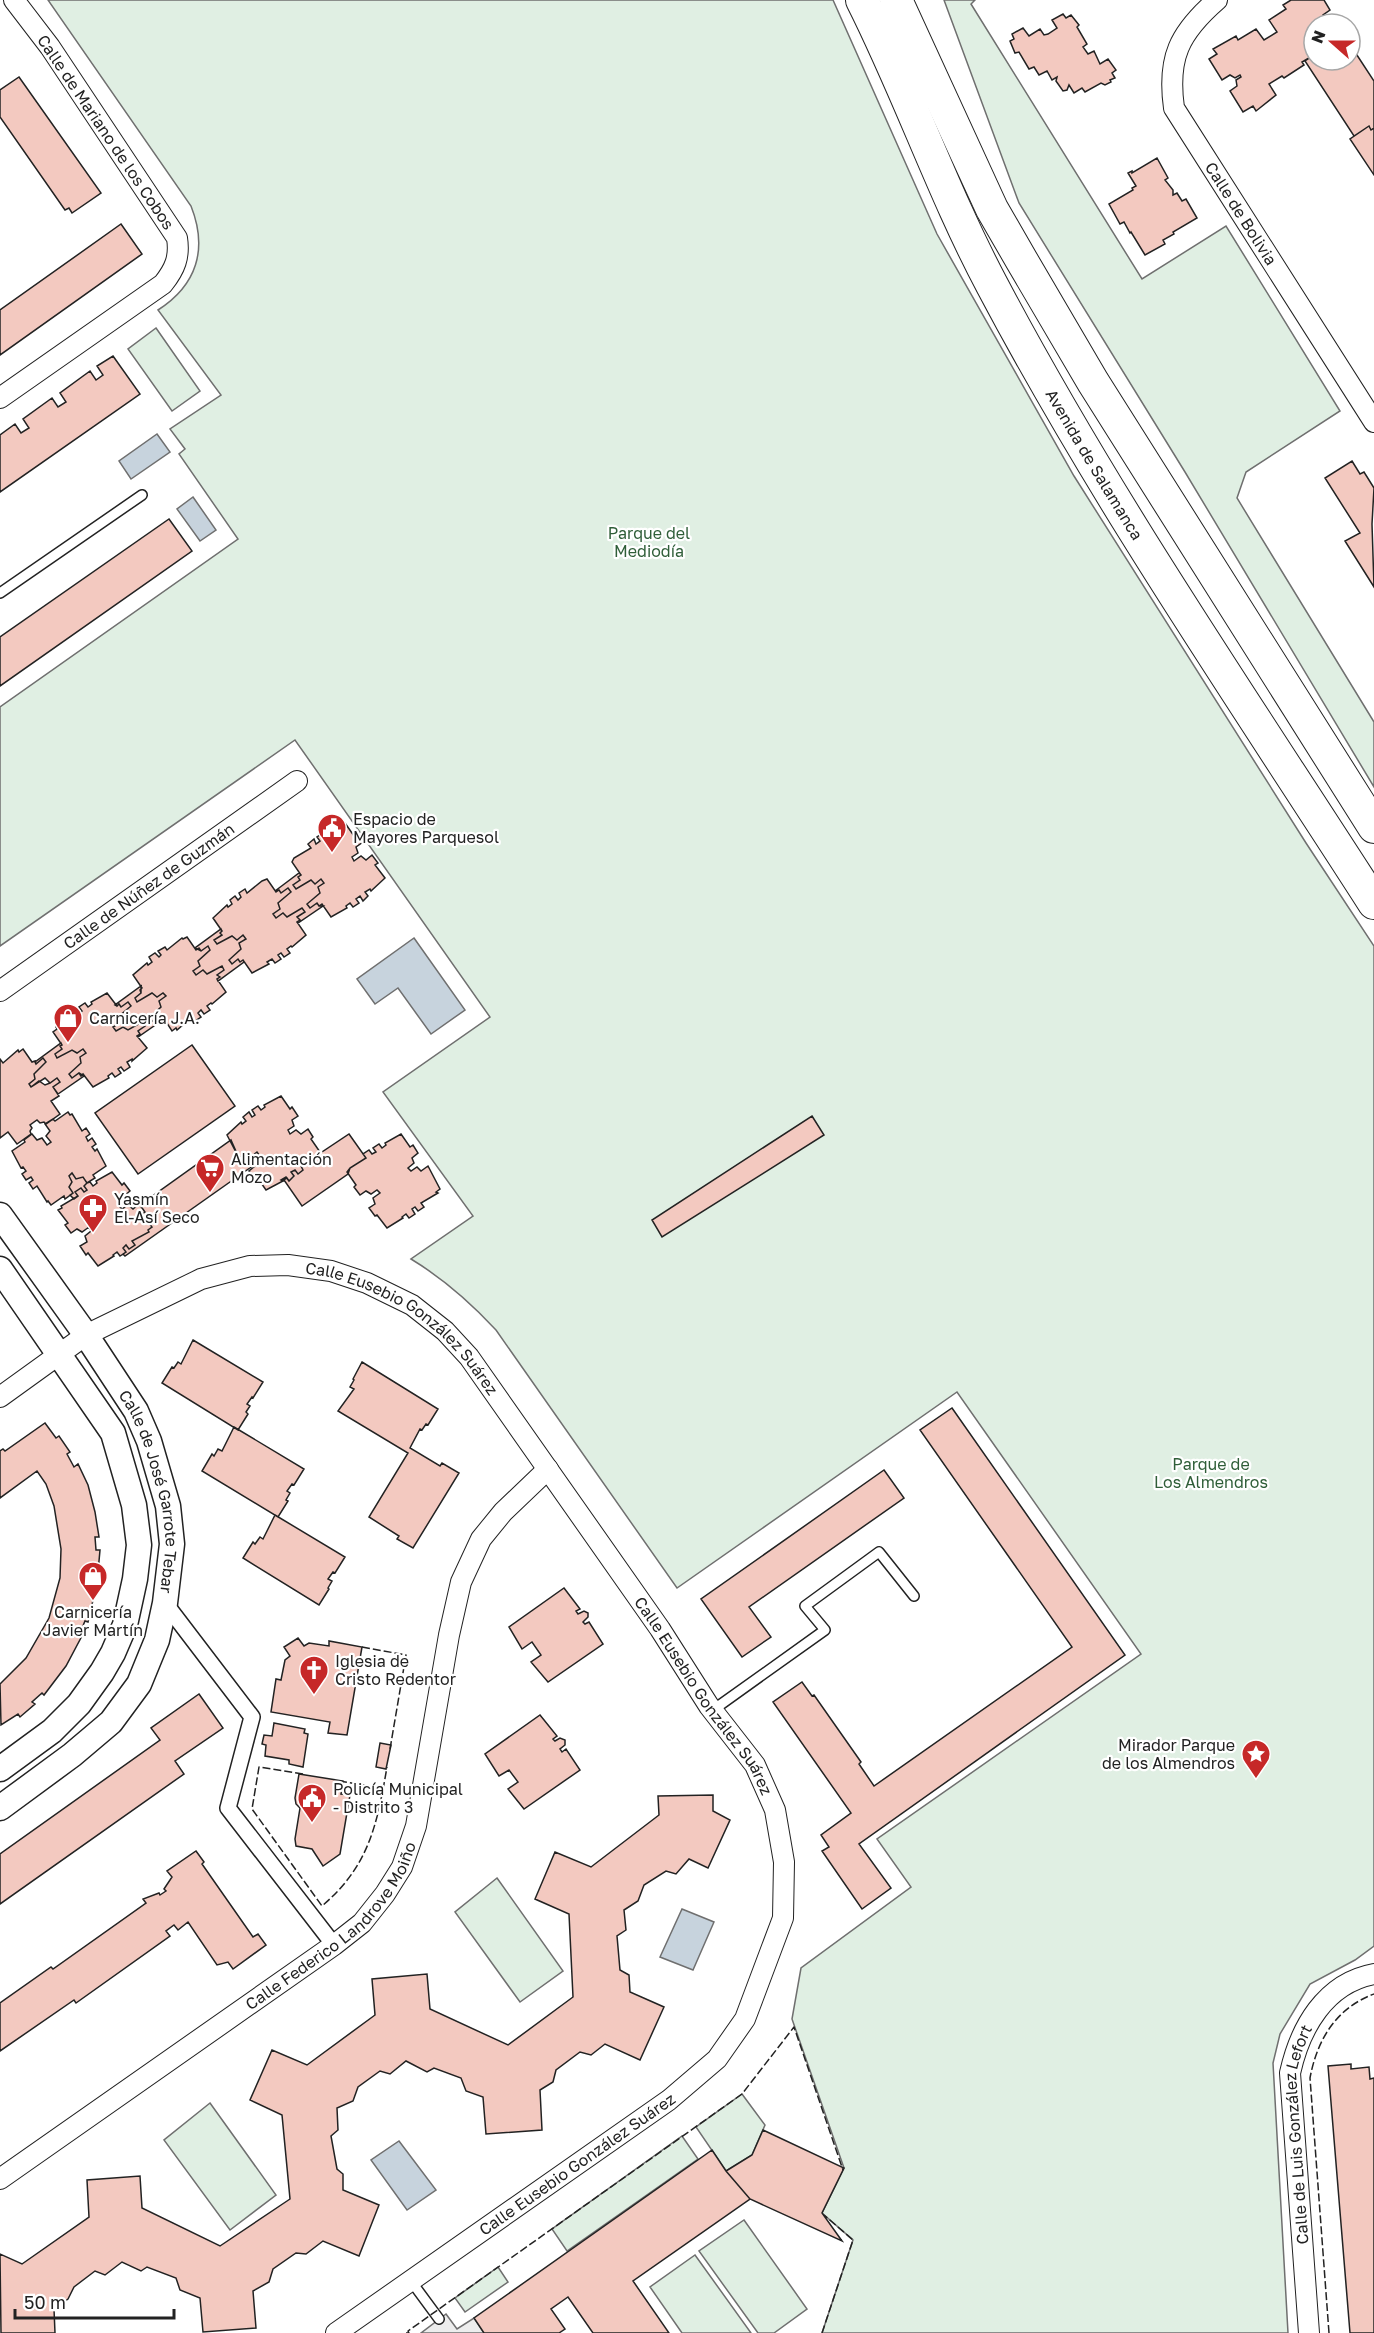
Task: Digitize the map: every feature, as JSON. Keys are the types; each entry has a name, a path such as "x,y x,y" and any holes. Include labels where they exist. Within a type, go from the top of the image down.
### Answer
{"highway":[{"name":"Avenida de Salamanca","path":"862,0 910,103 950,201 991,284 1057,402 1141,540 1374,903"},
{"path":"899,2 992,209 1093,382 1374,827"}],"street":[{"name":"Calle de Mariano de los Cobos","path":"0,398 163,284 173,271 179,252 177,238 50,47 14,0"},
{"name":"Calle de Bolivia","path":"1217,0 1190,27 1174,56 1171,83 1174,108 1374,422"},
{"name":"Calle de Núñez de Guzmán","path":"0,991 297,781"},
{"name":"Calle de José Garrote Tebar","path":"0,1215 86,1335 136,1411 149,1441 168,1506 172,1544 165,1603 157,1640 139,1684 111,1722 72,1755 0,1808"},
{"name":"Calle Eusebio González Suárez","path":"0,1397 86,1335 201,1279 250,1266 288,1265 331,1271 367,1283 412,1305 445,1331 469,1357 660,1629 713,1710 755,1765 775,1810 784,1862 783,1918 745,2019 717,2059 669,2100 336,2333"},
{"name":"Calle de José Garrote Tebar","path":"0,1269 113,1433 134,1505 139,1545 135,1579 124,1624 113,1653 79,1704 52,1731 0,1769"},
{"name":"Calle Federico Landrove Moiño","path":"0,2179 334,1945 362,1923 385,1894 402,1867 416,1826 449,1635 461,1582 481,1539 503,1512 548,1469"},
{"path":"165,1603 252,1717 228,1808 334,1945"},
{"name":"Calle de Luis González Lefort","path":"1310,2333 1290,2073 1294,2052 1313,2014 1335,1991 1359,1977 1374,1974"}],"lane":[{"path":"0,593 142,495"},
{"path":"713,1710 825,1630 806,1606 879,1552 914,1596"},
{"path":"411,2281 440,2319"}],"green space":[{"name":"Parque del Mediodía","path":"48,0 833,0 937,234 1074,476 1306,843 1374,946 1374,1946 1355,1960 1310,1984 1280,2034 1273,2063 1288,2333 822,2333 853,2240 822,2213 844,2168 792,2019 801,1968 911,1887 877,1839 1141,1654 957,1392 677,1588 496,1330 456,1291 411,1259 473,1216 383,1092 490,1017 295,740 0,946 0,707 238,539 179,454 185,449 170,429 221,395 158,310 182,289 195,265 198,237 191,206"},
{"path":"944,0 975,0 971,4 1142,279 1226,226 1340,411 1246,472 1237,498 1374,722 1374,787 1185,472 1019,203"},
{"path":"156,328 200,391 172,411 128,349"},
{"path":"497,1878 563,1971 520,2002 455,1912"},
{"path":"742,2094 765,2125 752,2155 726,2171 696,2127"},
{"path":"210,2103 276,2195 230,2230 164,2140"},
{"path":"682,2136 698,2159 567,2251 552,2229"},
{"path":"744,2220 807,2309 774,2333 758,2333 699,2251"},
{"path":"695,2255 751,2333 682,2333 650,2287"},
{"path":"498,2267 508,2282 465,2312 455,2298"}],"shaded area":[{"path":"157,434 170,452 131,479 119,461"},
{"path":"193,497 216,530 200,541 177,509"},
{"path":"414,938 465,1010 431,1034 398,988 375,1004 357,979"},
{"path":"682,1909 714,1922 693,1970 660,1957"},
{"path":"399,2141 436,2190 407,2210 371,2160"},
{"path":"446,2314 457,2329 474,2318 484,2333 421,2333"}],"building":[{"path":"1291,0 1324,0 1330,10 1302,12 1302,66 1284,78 1282,76 1269,84 1276,95 1256,111 1253,106 1243,112 1230,91 1237,86 1236,80 1241,77 1240,75 1235,78 1230,75 1222,80 1209,59 1217,54 1213,49 1236,36 1238,40 1256,29 1264,40 1277,32 1269,20 1286,9 1283,5"},
{"path":"1063,14 1066,18 1071,15 1079,25 1077,27 1087,44 1083,47 1088,54 1094,51 1100,64 1108,59 1116,70 1112,73 1115,78 1110,80 1111,82 1105,85 1101,83 1085,92 1082,88 1074,93 1069,85 1067,90 1063,91 1056,81 1057,77 1052,80 1047,71 1039,75 1034,67 1029,69 1019,52 1015,53 1010,41 1014,39 1012,34 1023,28 1029,36 1040,29 1044,35 1048,34 1057,28 1052,20"},
{"path":"1362,63 1374,81 1374,128 1371,130 1369,126 1354,136 1312,72 1362,72"},
{"path":"19,77 101,193 72,213 69,208 65,210 0,117 0,90"},
{"path":"1369,126 1371,130 1374,128 1374,175 1350,139"},
{"path":"1157,158 1168,178 1165,180 1173,190 1173,195 1177,193 1182,201 1186,199 1197,218 1163,240 1165,244 1145,255 1124,222 1120,224 1109,204 1136,186 1128,173 1132,171 1132,173"},
{"path":"121,224 142,254 0,355 0,310"},
{"path":"113,356 140,394 0,492 0,435 15,424 21,433 29,428 23,419 52,398 58,407 66,402 60,393 90,371 96,380 103,375 97,366"},
{"path":"1352,461 1360,474 1364,472 1374,488 1372,524 1374,587 1345,541 1360,533 1325,478"},
{"path":"169,519 192,551 0,686 0,637"},
{"path":"345,823 354,836 357,834 363,842 356,847 358,853 352,857 354,861 361,856 366,860 372,855 378,863 375,865 385,878 371,891 370,889 365,892 368,896 363,901 360,896 356,899 359,903 353,907 350,903 346,906 347,908 331,917 322,904 319,906 317,903 310,908 307,904 320,893 318,887 324,883 321,879 315,884 311,880 296,889 293,885 300,880 298,877 301,875 292,862 294,858 311,848 308,844 314,839 316,844 320,841 317,837 323,833 326,837 330,834 329,832"},
{"path":"299,873 300,880 293,885 296,889 311,880 315,884 321,879 324,883 318,887 320,893 307,904 310,908 317,903 323,906 298,923 300,920 297,917 305,912 302,908 287,917 283,913 276,918 273,914 280,909 278,903 291,892 288,888 281,893 279,890 275,891"},
{"path":"267,879 276,892 279,890 281,893 288,888 291,892 278,903 280,909 273,914 276,918 283,913 287,917 302,908 305,912 297,917 300,920 297,922 306,935 287,949 290,953 284,957 281,953 278,955 281,959 275,963 272,959 267,962 269,964 252,973 243,960 240,962 238,959 232,964 229,960 241,949 239,943 246,939 243,935 237,940 232,936 217,944 214,940 222,935 220,933 222,931 213,918 227,905 228,907 232,904 230,900 235,896 238,900 241,897 239,893 245,889 247,893"},
{"path":"221,929 222,935 214,940 217,944 232,936 237,940 243,935 246,939 239,943 241,949 229,960 232,964 238,959 244,962 218,981 220,977 217,975 224,970 222,966 207,974 203,970 196,975 193,971 200,966 198,961 210,950 208,946 201,951 195,948"},
{"path":"187,937 196,950 199,948 201,951 208,946 210,950 198,961 200,966 193,971 196,975 203,970 207,974 222,966 224,970 217,975 220,977 217,979 226,992 207,1006 210,1010 204,1014 201,1010 198,1013 201,1017 195,1021 192,1017 177,1030 176,1028 172,1031 163,1017 151,1022 149,1018 161,1007 159,1001 166,996 163,993 157,997 152,993 137,1002 135,998 141,993 142,988 133,975 147,963 148,965 152,962 149,957 155,953 159,957 161,955 158,951 165,947 167,950 182,938"},
{"path":"141,986 141,993 135,998 137,1002 152,993 157,997 163,993 166,996 159,1001 161,1007 149,1018 151,1022 159,1017 164,1019 138,1037 140,1034 138,1031 145,1026 142,1022 128,1030 123,1027 116,1031 113,1027 120,1023 118,1017 131,1006 128,1002 121,1007 119,1004 115,1005"},
{"path":"107,993 117,1006 119,1004 121,1007 128,1002 131,1006 118,1017 120,1023 113,1027 116,1031 123,1027 128,1030 142,1022 145,1026 138,1031 140,1034 137,1036 147,1048 132,1061 132,1059 127,1062 130,1067 124,1071 121,1067 118,1069 121,1073 115,1077 112,1073 108,1076 109,1078 93,1087 83,1074 81,1076 79,1073 72,1078 69,1074 81,1063 80,1057 86,1053 83,1049 77,1053 72,1050 57,1058 55,1054 62,1049 60,1046 62,1045 53,1032 57,1029 56,1027 73,1018 70,1014 75,1009 79,1013 82,1011 79,1007 85,1003 88,1007 92,1004 91,1002"},
{"path":"61,1043 62,1049 55,1054 57,1058 72,1050 77,1053 83,1049 86,1053 80,1057 81,1063 69,1074 72,1078 79,1073 84,1076 58,1094 53,1087 60,1082 57,1078 50,1083 45,1078 31,1087 29,1084 35,1079 34,1074 46,1062 43,1058 36,1064 35,1062"},
{"path":"192,1045 235,1106 138,1174 95,1113"},
{"path":"23,1049 32,1062 35,1061 36,1064 43,1058 46,1062 34,1074 35,1079 29,1084 31,1087 39,1081 45,1085 57,1078 60,1082 53,1087 59,1096 51,1101 60,1114 46,1124 37,1120 30,1125 31,1134 17,1144 8,1132 0,1138 0,1059 3,1063 18,1050 19,1052"},
{"path":"281,1096 298,1116 292,1120 294,1126 288,1130 290,1134 296,1130 301,1134 308,1129 313,1137 311,1139 320,1152 301,1166 303,1170 298,1174 295,1170 291,1172 294,1176 289,1181 286,1177 266,1190 257,1177 254,1179 249,1171 255,1166 253,1160 260,1156 257,1152 251,1157 246,1153 239,1158 227,1135 241,1122 242,1124 246,1121 243,1117 249,1112 252,1117 255,1115 252,1110 258,1106 261,1110 265,1107 264,1105"},
{"path":"68,1112 72,1114 82,1131 86,1128 90,1134 86,1137 88,1141 92,1138 96,1144 92,1147 95,1151 97,1149 106,1166 93,1175 95,1178 87,1183 83,1177 76,1179 72,1173 69,1176 72,1182 69,1187 73,1193 51,1205 37,1186 33,1189 29,1183 33,1180 31,1177 26,1180 22,1174 26,1171 23,1167 21,1168 12,1151 32,1134 37,1140 42,1138 47,1145 51,1142 46,1136 50,1131 45,1124 53,1119 55,1121"},
{"path":"812,1116 824,1135 662,1237 652,1220"},
{"path":"349,1134 366,1158 350,1168 348,1174 302,1206 284,1180 287,1178 289,1181 294,1176 291,1172 295,1170 298,1174 303,1170 301,1166"},
{"path":"401,1134 410,1147 413,1145 418,1153 412,1158 414,1163 408,1168 411,1171 417,1167 421,1171 428,1166 440,1189 436,1192 438,1193 421,1203 424,1207 418,1211 415,1207 412,1209 415,1214 409,1218 406,1214 387,1228 369,1208 375,1204 373,1198 380,1193 377,1190 371,1194 366,1191 360,1195 347,1172 366,1158 363,1154 369,1150 372,1154 376,1152 373,1148 379,1144 382,1148 386,1145 385,1143"},
{"path":"231,1140 239,1158 246,1153 251,1157 257,1152 260,1156 253,1160 254,1165 125,1256 123,1254 126,1252 123,1248 126,1245 129,1249 135,1245 132,1241 149,1232 148,1230 152,1227 142,1214 145,1212 140,1205"},
{"path":"112,1172 130,1191 124,1196 125,1202 119,1206 122,1209 128,1205 133,1209 139,1204 145,1212 142,1214 152,1227 148,1230 149,1232 132,1241 135,1245 129,1249 126,1245 123,1248 126,1252 120,1256 117,1252 98,1266 80,1246 87,1242 85,1236 91,1231 89,1227 82,1232 77,1229 71,1233 65,1225 68,1223 58,1210 78,1196 75,1192 81,1188 84,1192 87,1190 84,1186 87,1183 90,1182 93,1186 97,1183 96,1181"},
{"path":"72,1173 76,1179 83,1177 87,1183 84,1186 87,1190 84,1192 81,1188 75,1192 78,1196 74,1199 70,1195 73,1193 69,1187 72,1182 69,1176"},
{"path":"193,1340 263,1382 247,1404 250,1406 246,1412 248,1414 238,1430 162,1383 172,1367 174,1368 178,1362 181,1364"},
{"path":"362,1362 438,1409 428,1425 420,1429 410,1448 440,1466 442,1463 459,1473 413,1548 397,1539 399,1536 369,1517 408,1453 338,1411 354,1389 350,1387"},
{"path":"952,1408 1125,1655 859,1844 891,1888 862,1909 822,1851 829,1847 821,1835 851,1813 773,1702 802,1682 812,1696 814,1695 861,1762 859,1764 874,1786 1072,1647 920,1430"},
{"path":"45,1423 56,1438 59,1436 70,1452 67,1454 74,1467 78,1464 88,1485 99,1537 95,1537 96,1550 100,1550 97,1583 88,1622 85,1621 80,1633 83,1634 66,1666 44,1695 42,1693 32,1702 35,1704 20,1717 18,1714 1,1725 0,1684 26,1658 49,1618 60,1578 61,1549 54,1506 46,1484 37,1471 0,1498 0,1451 3,1449 5,1451"},
{"path":"234,1427 304,1469 294,1485 292,1484 287,1491 290,1493 286,1500 288,1501 278,1517 202,1471 212,1454 214,1456 218,1449 222,1451"},
{"path":"884,1470 904,1498 749,1607 771,1637 742,1657 701,1599"},
{"path":"275,1515 345,1557 335,1573 333,1572 328,1579 332,1581 319,1605 243,1558 253,1542 255,1544 260,1537 263,1539"},
{"path":"564,1588 580,1609 576,1611 578,1614 584,1611 588,1613 588,1617 583,1622 585,1624 589,1622 603,1644 548,1682 531,1662 541,1655 532,1642 522,1649 509,1627"},
{"name":"Iglesia de Cristo Redentor","path":"298,1638 304,1646 309,1643 329,1646 329,1641 362,1647 347,1735 328,1733 330,1722 271,1712 276,1679 281,1680 285,1660 290,1656 284,1647"},
{"path":"199,1694 223,1728 175,1761 184,1774 0,1904 0,1854 160,1740 151,1728"},
{"path":"540,1715 557,1736 553,1739 555,1741 560,1738 565,1740 565,1745 560,1749 562,1752 566,1749 580,1770 524,1809 508,1789 518,1782 509,1770 499,1776 485,1754"},
{"path":"274,1723 305,1729 304,1733 308,1734 303,1767 289,1764 289,1760 265,1756 266,1745 262,1744 264,1735 272,1736"},
{"path":"380,1743 391,1745 386,1769 376,1767"},
{"path":"299,1774 343,1781 341,1794 350,1795 340,1854 323,1866 312,1849 296,1846 300,1808 295,1798"},
{"path":"713,1795 713,1811 730,1820 708,1868 689,1859 676,1874 666,1871 644,1885 638,1901 624,1910 626,1930 617,1936 620,1970 629,1975 630,1992 664,2007 640,2060 605,2044 591,2055 580,2052 556,2070 553,2082 540,2090 542,2130 486,2134 483,2097 466,2091 461,2078 434,2068 427,2072 406,2061 390,2074 380,2071 358,2087 353,2101 337,2108 338,2130 331,2136 337,2169 343,2174 343,2190 379,2205 359,2256 323,2241 306,2254 296,2253 273,2269 269,2282 253,2291 256,2328 203,2332 200,2298 180,2290 176,2278 147,2267 141,2271 122,2262 105,2275 95,2271 74,2287 68,2299 54,2309 55,2333 1,2333 0,2254 22,2264 89,2217 87,2180 140,2176 142,2208 220,2246 290,2199 282,2115 250,2100 272,2050 307,2065 375,2015 372,1979 427,1974 430,2009 508,2045 573,1997 569,1914 535,1899 555,1852 591,1867 659,1815 658,1796"},
{"path":"196,1851 204,1862 202,1864 253,1937 258,1934 266,1945 233,1969 228,1962 217,1965 188,1922 178,1930 174,1925 166,1931 170,1936 76,2003 74,2000 0,2051 0,2003 51,1967 53,1969 146,1903 143,1899 159,1893 160,1895 166,1891 164,1889 172,1877 167,1871"},
{"path":"1351,2064 1351,2069 1369,2067 1370,2079 1374,2078 1374,2333 1350,2333 1328,2066"},
{"path":"763,2130 844,2168 822,2213 842,2241 750,2199 726,2171 752,2155"},
{"path":"712,2150 726,2171 750,2199 633,2281 669,2333 593,2333 568,2297 551,2309 565,2329 559,2333 484,2333 474,2318"}],"fence":[{"path":"362,1647 406,1655 390,1749"},
{"path":"303,1774 259,1767 252,1809 322,1906 351,1876 361,1860 374,1826 387,1767"},
{"path":"339,1781 383,1788"},
{"path":"1329,2333 1310,2078 1323,2038 1330,2027 1349,2008 1374,1994"},
{"path":"406,2333 742,2094 794,2027 843,2170"},
{"path":"822,2333 853,2240 824,2215"}],"place":[{"name":"Espacio de Mayores Parquesol","path":"332,854"},
{"name":"Carnicería J.A.","path":"68,1044"},
{"name":"Alimentación Mozo","path":"210,1194"},
{"name":"Yasmín El-Así Seco","path":"93,1234"},
{"name":"Carnicería Javier Martín","path":"93,1602"},
{"name":"Iglesia de Cristo Redentor","path":"314,1696"},
{"name":"Mirador Parque de los Almendros","path":"1256,1780"},
{"name":"Policía Municipal - Distrito 3","path":"312,1824"}],"park label":[{"name":"Parque de Los Almendros","path":"1211,1473"}]}
